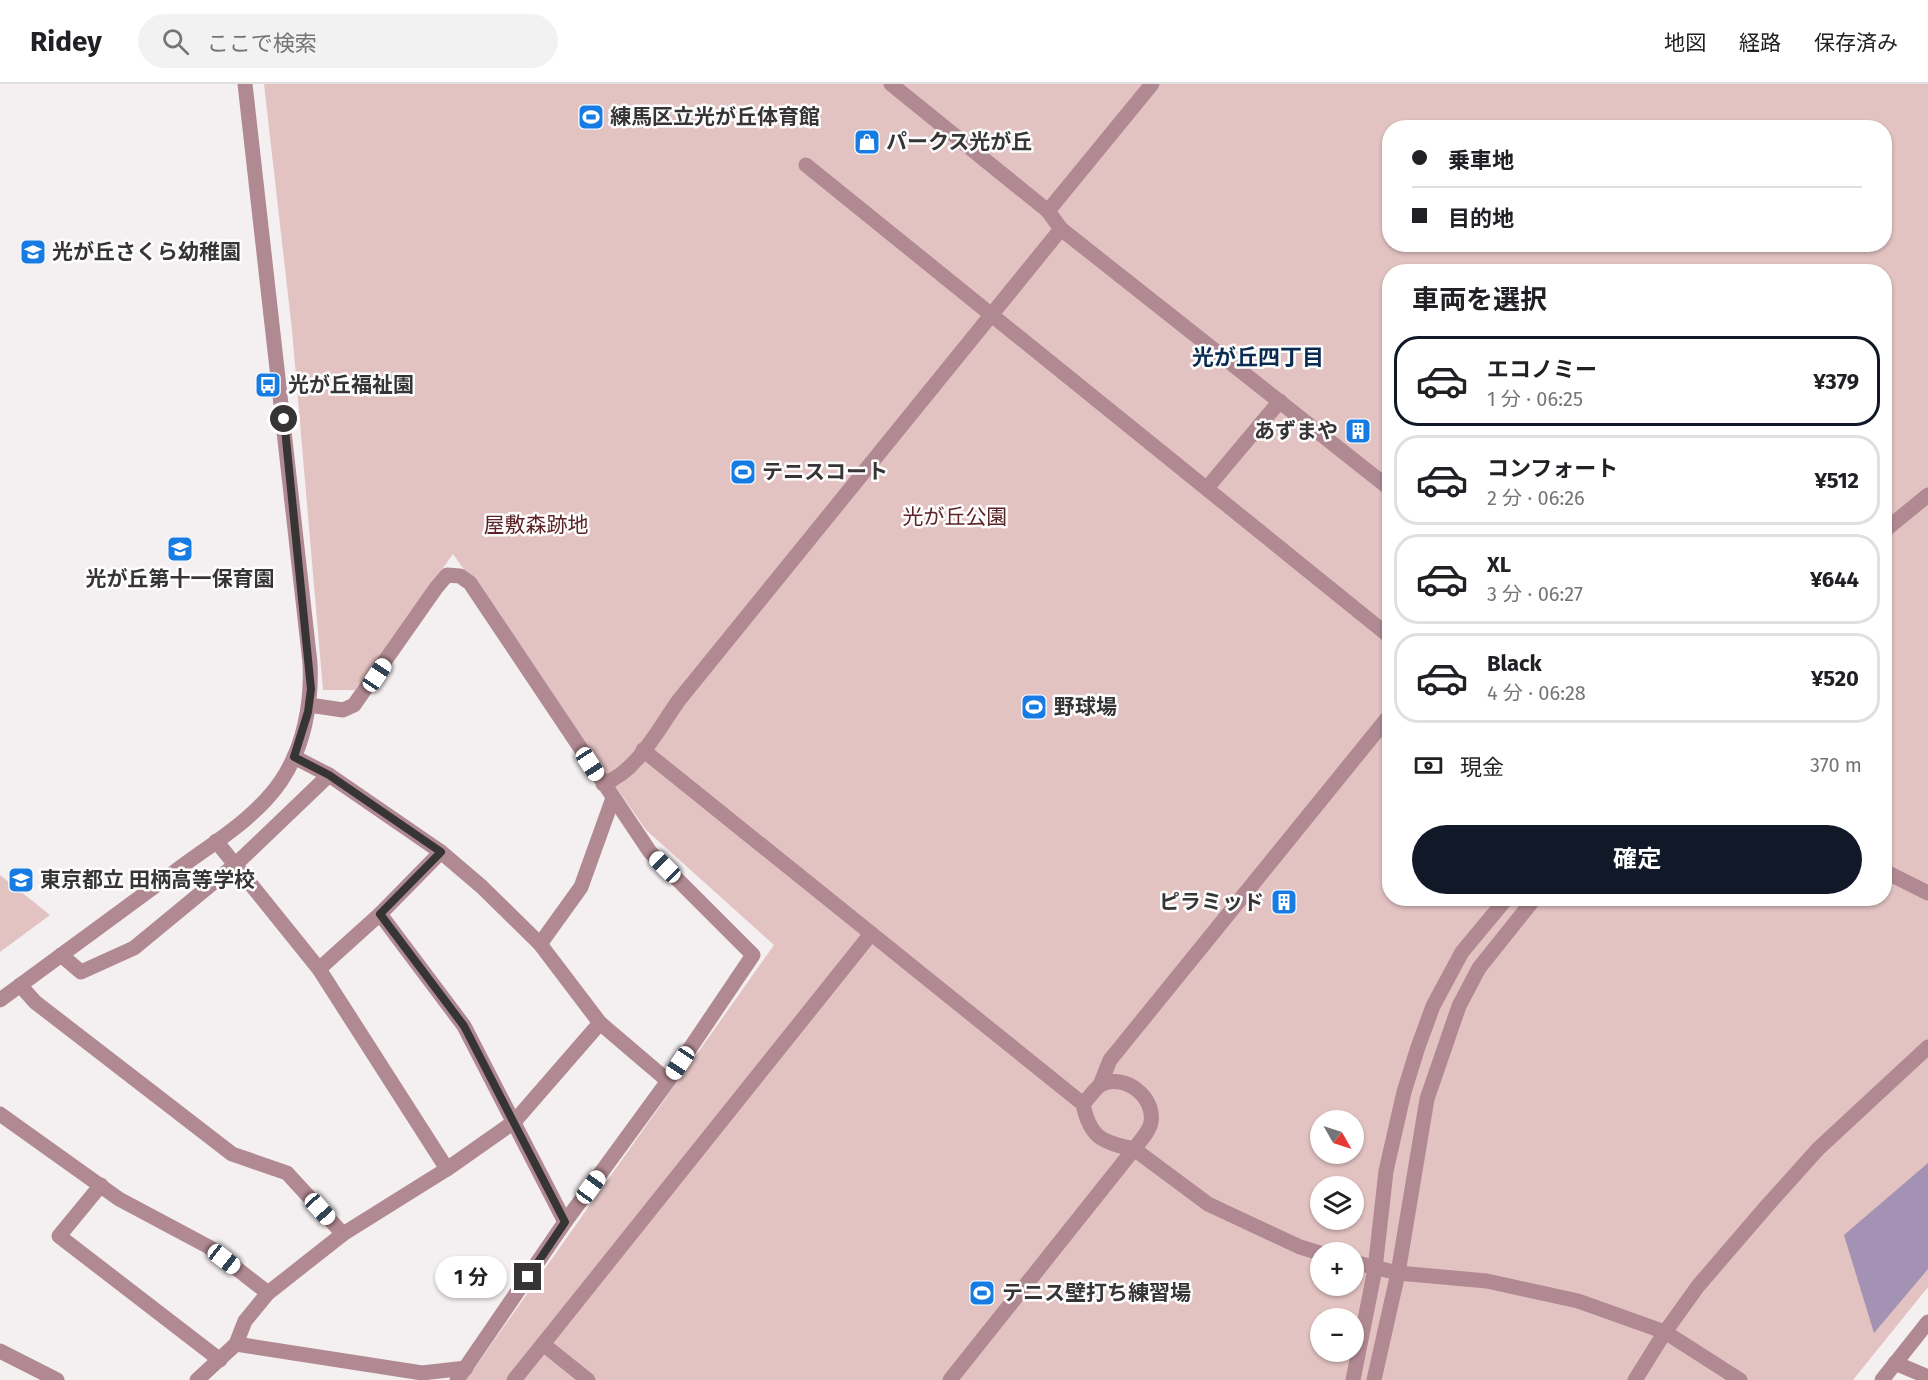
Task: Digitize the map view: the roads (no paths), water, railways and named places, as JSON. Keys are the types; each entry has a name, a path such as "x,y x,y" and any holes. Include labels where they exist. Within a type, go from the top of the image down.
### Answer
{"street":[{"path":"0,1000 245,820 265,801 282,780 294,757 309,705 311,689 308,640 245,84"},
{"path":"891,84 1048,211 1061,229 1382,482"},
{"path":"1048,211 1152,84"},
{"path":"806,165 1382,630"},
{"path":"603,784 615,779 630,767 679,700 1061,229"},
{"path":"1207,489 1280,401"},
{"path":"1892,524 1927,496"},
{"path":"236,1344 422,1373 462,1374 565,1222 668,1081 753,955 650,852 470,583 460,576 447,575 436,588 354,705 343,710 309,705"},
{"path":"1083,1104 1100,1085 1110,1060 1382,725"},
{"path":"643,750 870,935 1083,1104 1088,1127 1100,1138 1134,1149 1209,1203 1310,1250"},
{"path":"294,757 329,775 441,852 482,886 540,944 600,1023 668,1081"},
{"path":"61,955 81,972 134,948 236,864 329,775"},
{"path":"540,944 581,887 613,798"},
{"path":"216,841 319,969 447,1169"},
{"path":"319,969 380,914 441,852"},
{"path":"1892,875 1928,892"},
{"path":"1353,1380 1375,1269 1386,1171 1404,1092 1433,1006 1462,952 1500,906"},
{"path":"1374,1380 1398,1273 1427,1099 1459,1006 1479,968 1528,906"},
{"path":"380,914 464,1026 565,1222"},
{"path":"514,1380 870,935"},
{"path":"20,985 35,1002 232,1155 287,1173 343,1234"},
{"path":"197,1380 236,1344 245,1321 268,1293 343,1234 447,1169 514,1122 600,1023"},
{"path":"1635,1380 1665,1332 1698,1286 1818,1149 1864,1109 1928,1047"},
{"path":"950,1380 1134,1149 1151,1124 1150,1104 1133,1086 1112,1081 1100,1085"},
{"path":"0,1114 119,1199 209,1247 268,1293"},
{"path":"101,1185 59,1236 220,1360"},
{"path":"1364,1266 1398,1273 1487,1281 1567,1299 1619,1314 1665,1332 1740,1380"},
{"path":"1881,1380 1928,1322"},
{"path":"543,1344 588,1380"},
{"path":"0,1351 57,1380"},
{"path":"1895,1363 1928,1377"}],"place":[{"name":"練馬区立光が丘体育館","path":"591,117"},
{"name":"パークス光が丘","path":"867,142"},
{"name":"光が丘さくら幼稚園","path":"33,252"},
{"name":"光が丘福祉園","path":"268,385"},
{"name":"あずまや","path":"1358,431"},
{"name":"テニスコート","path":"743,472"},
{"name":"光が丘第十一保育園","path":"180,549"},
{"name":"野球場","path":"1034,707"},
{"name":"東京都立 田柄高等学校","path":"21,880"},
{"name":"ピラミッド","path":"1284,902"},
{"name":"テニス壁打ち練習場","path":"982,1293"}],"district":[{"name":"光が丘四丁目","path":"1258,357"}],"park label":[{"name":"光が丘公園","path":"955,517"},
{"name":"屋敷森跡地","path":"536,525"}]}
